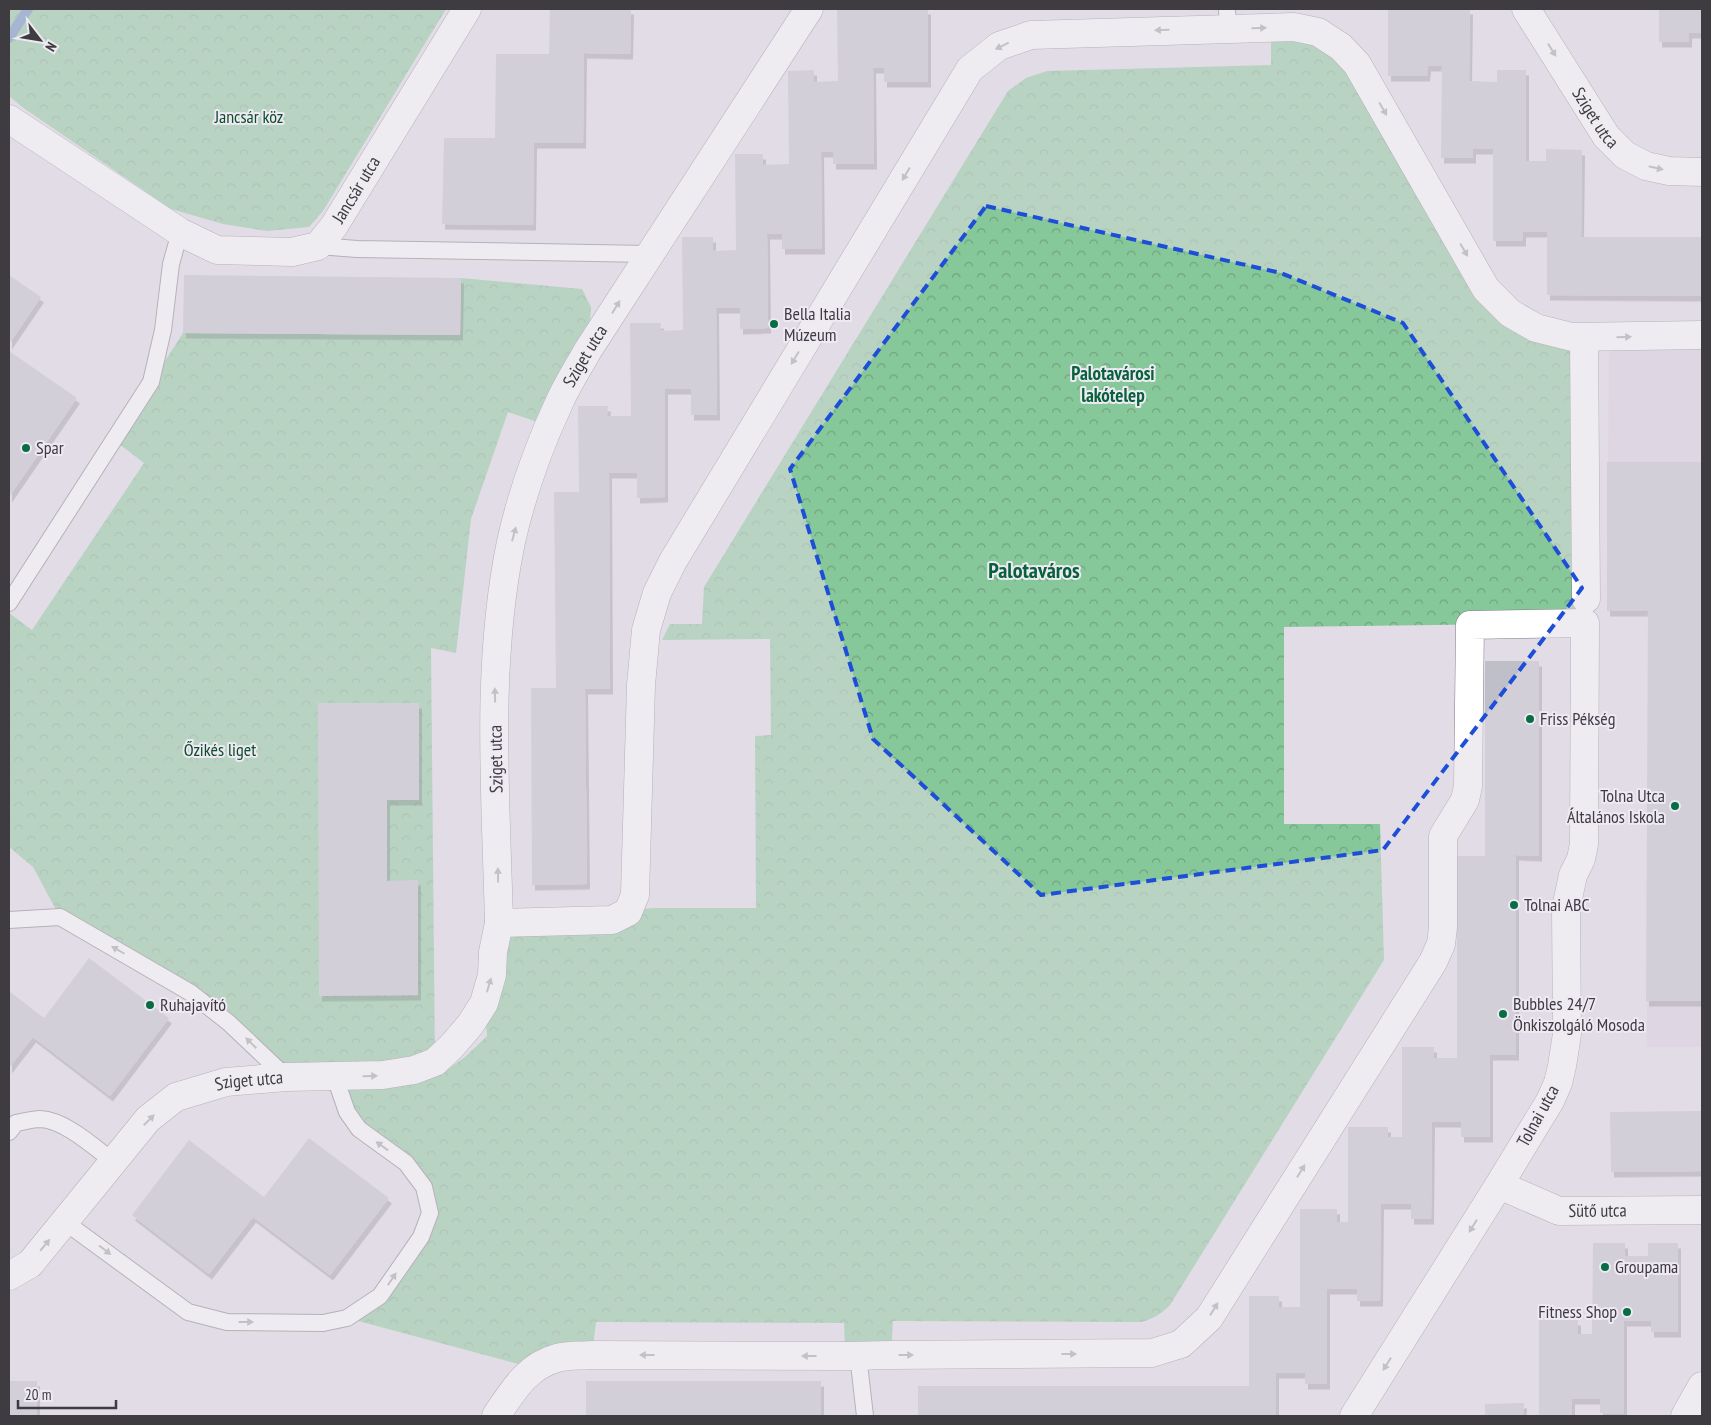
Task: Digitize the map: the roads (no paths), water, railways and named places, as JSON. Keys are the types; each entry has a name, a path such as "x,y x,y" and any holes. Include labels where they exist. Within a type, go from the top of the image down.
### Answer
{"street":[{"name":"Jancsár utca","path":"318,246 334,226 467,9"},
{"name":"Sziget utca","path":"9,1276 30,1264 148,1119 176,1097 226,1082 286,1077 383,1075 414,1070 435,1062 451,1047 470,1025 484,1003 492,975 499,923 494,675 511,542 528,482 559,402 588,350 809,9"},
{"name":"Sziget utca","path":"1526,9 1606,136 1625,155 1646,166 1669,171 1702,172"},
{"path":"499,923 612,920 628,912 635,895 642,667 646,630 657,593 673,561 970,69 999,46 1031,35 1222,22 1294,27 1318,32 1341,47 1357,64 1486,289 1510,313 1536,328 1572,337 1702,335"},
{"path":"10,120 180,232 217,250 292,252 318,246"},
{"name":"Tolnai utca","path":"1354,1416 1550,1101 1558,1083 1562,1066 1567,1034 1566,908 1573,874 1581,859 1584,844 1584,338"},
{"path":"496,1416 516,1385 533,1368 557,1358 592,1355 1152,1353 1181,1344 1209,1318 1432,962 1441,944 1443,927 1443,836 1466,800 1468,786 1470,625 1585,611"},
{"name":"Sütő utca","path":"1499,1185 1559,1211 1702,1210"},
{"path":"1685,1416 1702,1386"}],"lane":[{"path":"9,602 151,382 163,330 171,264 180,232"},
{"path":"318,246 357,249 649,254"},
{"path":"9,920 60,917 192,993 229,1023 286,1077"},
{"path":"65,1222 188,1312 228,1322 323,1323 347,1318 380,1296 421,1236 430,1214 424,1187 406,1164 359,1129 347,1112 338,1086 338,1076"},
{"path":"9,1132 16,1123 40,1119 56,1123 77,1135 114,1162"},
{"path":"858,1355 865,1416"}],"waterway":[{"path":"9,38 28,9"}],"place":[{"name":"Bella Italia Múzeum","path":"774,324"},
{"name":"Spar","path":"26,448"},
{"name":"Friss Pékség","path":"1530,719"},
{"name":"Tolna Utca Általános Iskola","path":"1675,806"},
{"name":"Tolnai ABC","path":"1514,905"},
{"name":"Ruhajavító","path":"150,1005"},
{"name":"Bubbles 24/7 Önkiszolgáló Mosoda","path":"1503,1014"},
{"name":"Groupama","path":"1605,1267"},
{"name":"Fitness Shop","path":"1627,1312"}],"district":[{"name":"Palotavárosi lakótelep","path":"1113,384"},
{"name":"Palotaváros","path":"1034,570"}],"park label":[{"name":"Jancsár köz","path":"249,117"},
{"name":"Őzikés liget","path":"220,750"}]}
